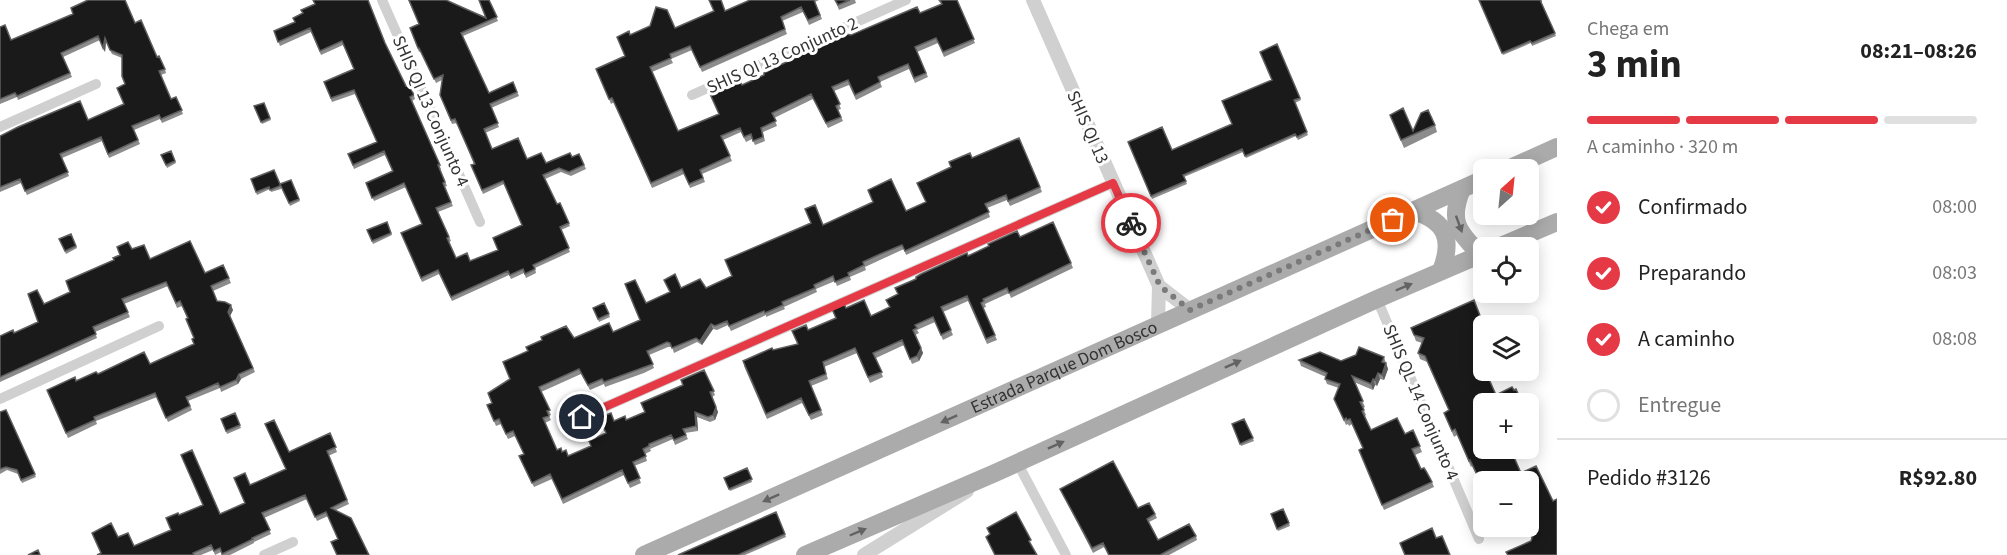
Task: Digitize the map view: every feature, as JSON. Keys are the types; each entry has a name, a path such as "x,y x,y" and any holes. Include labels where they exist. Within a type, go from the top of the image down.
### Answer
{"main road":[{"path":"1530,159 1557,147"},
{"name":"Estrada Parque Dom Bosco","path":"644,555 1473,184"},
{"path":"1462,189 1455,205 1455,218 1464,237 1473,243"},
{"path":"1413,211 1427,215 1445,234 1448,246 1441,271"},
{"path":"1520,237 1557,222"},
{"path":"805,555 995,473 1473,257"}],"street":[{"name":"SHIS QI 13 Conjunto 4","path":"382,0 480,222"},
{"name":"SHIS QI 13 Conjunto 2","path":"692,95 906,0"},
{"name":"SHIS QI 13","path":"1033,0 1160,286 1190,310"},
{"path":"0,127 96,84"},
{"path":"582,417 1113,183"},
{"name":"SHIS QI 13","path":"1158,324 1160,286"},
{"name":"SHIS QL 14 Conjunto 4","path":"1377,299 1479,539"},
{"path":"0,399 159,326"},
{"path":"1017,462 1066,555"},
{"path":"864,555 995,473"},
{"path":"264,555 293,542"}],"building":[{"path":"88,0 125,0 135,23 141,20 157,57 159,56 165,69 159,71 171,99 176,97 182,110 161,119 159,115 132,126 138,140 108,154 101,137 60,154 68,172 25,191 20,179 0,187 0,136 80,101 88,120 124,104 117,88 125,84 122,76 122,55 110,50 105,38 103,48 98,36 61,53 70,73 17,96 15,93 0,99 0,27 5,25 11,40 73,14 71,8"},
{"path":"313,0 368,0 385,43 406,86 409,85 414,95 410,97 440,165 438,165 445,182 443,183 451,202 436,208 449,237 447,238 456,258 467,253 470,261 498,250 493,238 522,225 503,181 482,190 471,165 475,164 455,119 451,120 440,95 443,75 434,79 410,28 419,24 409,0 446,0 486,18 479,0 489,0 497,17 461,33 489,93 513,82 517,92 490,104 498,123 484,129 492,149 518,138 527,159 541,153 546,163 570,153 572,157 579,154 584,165 569,172 559,168 543,175 569,223 560,227 569,248 533,265 535,269 525,274 523,269 510,275 508,271 451,297 438,270 421,278 401,233 422,224 404,183 372,198 366,183 393,171 384,151 353,165 348,154 377,142 354,90 331,98 324,82 354,69 342,41 320,51 310,28 278,42 274,31 295,22 293,18 303,13 301,10 315,4"},
{"path":"709,0 721,0 725,11 750,0 814,0 820,15 808,20 801,7 781,17 785,29 700,67 690,46 670,54 671,58 650,67 678,131 719,114 710,94 740,81 742,85 846,34 851,35 917,7 920,13 942,4 940,0 957,0 974,39 943,52 936,38 915,47 926,73 914,78 908,64 878,77 880,82 855,95 848,80 832,87 840,104 836,106 841,117 826,123 811,94 772,113 776,121 761,128 763,137 753,141 751,134 744,137 740,128 721,136 730,156 700,170 703,178 689,184 682,169 651,183 612,98 609,99 596,69 625,56 617,37 629,31 630,35 650,26 656,7 667,10 675,28 714,11"},
{"path":"835,0 850,0 838,5"},
{"path":"1479,0 1540,0 1555,33 1502,53"},
{"path":"1277,44 1300,98 1294,100 1307,132 1297,137 1295,134 1245,156 1242,149 1183,175 1186,181 1151,196 1128,142 1162,127 1172,150 1232,124 1222,101 1272,80 1260,52"},
{"path":"264,103 270,118 261,122 254,106"},
{"path":"1403,108 1413,131 1421,113 1428,110 1435,125 1401,140 1390,115"},
{"path":"1019,138 1040,187 1008,201 1006,195 985,204 989,212 905,251 902,245 878,255 863,262 864,265 848,273 849,276 835,282 833,276 814,285 815,288 782,302 783,305 765,313 764,311 729,326 727,321 715,326 711,324 700,341 696,338 672,348 667,342 647,351 653,364 604,382 602,379 588,385 579,369 539,387 550,410 547,411 549,416 543,418 557,450 561,448 562,452 566,450 568,456 591,446 589,441 606,433 599,418 611,413 614,421 625,416 626,420 645,412 641,403 683,385 681,380 704,370 714,391 710,392 716,407 713,415 708,417 695,412 696,426 683,429 686,435 674,440 671,435 643,449 646,456 633,462 640,478 628,483 622,470 562,499 550,474 532,483 519,456 524,454 513,431 506,434 499,419 494,421 487,405 492,403 488,393 510,379 503,362 528,351 526,347 542,340 541,337 566,326 574,338 609,323 613,332 640,320 625,284 635,280 646,303 670,292 664,280 675,274 681,288 700,279 706,288 732,276 725,260 811,223 805,209 815,205 823,225 873,202 868,190 891,179 906,211 926,202 917,183 951,167 949,162 970,153 972,158"},
{"path":"171,151 175,161 166,165 161,155"},
{"path":"274,170 280,186 256,192 251,179"},
{"path":"291,180 299,199 289,203 280,184"},
{"path":"387,222 391,233 372,241 367,230"},
{"path":"1053,222 1071,263 1009,293 1007,288 983,299 981,303 995,335 986,339 967,296 941,307 951,330 941,335 933,317 915,325 917,328 913,330 921,348 917,356 910,359 902,340 873,353 882,372 868,377 855,348 823,362 826,374 809,381 821,410 809,415 801,398 766,414 743,361 772,348 773,350 798,344 792,331 806,325 808,330 836,318 832,309 844,304 846,308 864,300 871,316 890,307 886,300 898,294 895,288 916,279 921,274 967,253 968,256 1017,231 1020,237"},
{"path":"71,234 76,246 65,251 59,239"},
{"path":"190,241 205,273 223,265 229,278 211,286 217,301 231,305 228,312 253,368 239,374 236,380 220,387 218,383 186,397 190,406 166,418 155,393 94,417 95,420 66,433 47,390 75,377 76,381 96,372 98,374 144,352 150,364 194,344 192,339 194,338 186,319 188,318 180,301 176,303 166,282 122,299 128,312 93,327 96,334 0,377 0,336 13,330 14,333 38,322 28,294 37,290 44,304 70,292 66,281 114,260 113,258 120,255 117,247 128,242 132,249 144,245 150,259"},
{"path":"1473,300 1475,303 1480,315 1473,315 1473,381 1490,381 1495,393 1473,393 1473,459 1515,459 1520,471 1475,471 1455,429 1452,431 1444,413 1449,410 1425,356 1418,353 1424,338 1414,335 1411,328"},
{"path":"604,303 609,314 598,319 593,308"},
{"path":"1359,347 1384,357 1382,362 1386,363 1382,375 1378,373 1371,384 1352,376 1363,401 1360,402 1364,410 1362,411 1371,430 1397,418 1405,434 1413,430 1420,446 1412,449 1421,469 1424,468 1432,482 1382,505 1359,450 1363,448 1350,419 1344,420 1334,399 1340,384 1325,379 1327,373 1299,360 1320,352 1341,361 1356,355"},
{"path":"1512,387 1518,393 1500,393"},
{"path":"6,410 35,474 21,480 17,470 6,467 0,469 0,412"},
{"path":"235,413 240,425 226,431 221,419"},
{"path":"1244,419 1253,438 1240,444 1232,424"},
{"path":"274,420 289,452 330,433 336,447 327,451 347,500 331,508 351,518 369,555 337,555 331,542 338,539 326,512 315,517 305,495 262,513 270,530 222,554 220,548 214,551 211,545 193,553 194,555 97,555 101,553 92,533 111,523 118,537 128,533 134,546 171,530 166,518 203,505 181,455 192,450 220,514 245,503 234,478 245,473 250,485 286,469 265,424"},
{"path":"1113,461 1138,508 1149,503 1155,514 1147,519 1158,540 1189,524 1196,536 1160,555 1109,555 1103,543 1092,548 1060,489"},
{"path":"1536,466 1538,471 1525,471"},
{"path":"747,468 752,479 729,489 724,478"},
{"path":"1539,472 1553,501 1557,499 1557,555 1508,555 1506,552 1531,541 1532,538 1539,537"},
{"path":"1283,509 1289,523 1277,529 1271,514"},
{"path":"776,512 785,534 738,555 678,555"},
{"path":"1016,512 1037,555 995,555 986,537 990,534 987,528"},
{"path":"1432,528 1436,538 1442,536 1450,555 1405,555 1400,543"},
{"path":"38,550 40,555 28,555"}],"way so far":[{"path":"1131,223 1160,286 1190,310 1393,220"}],"route":[{"path":"582,417 1113,183 1131,223"}]}
